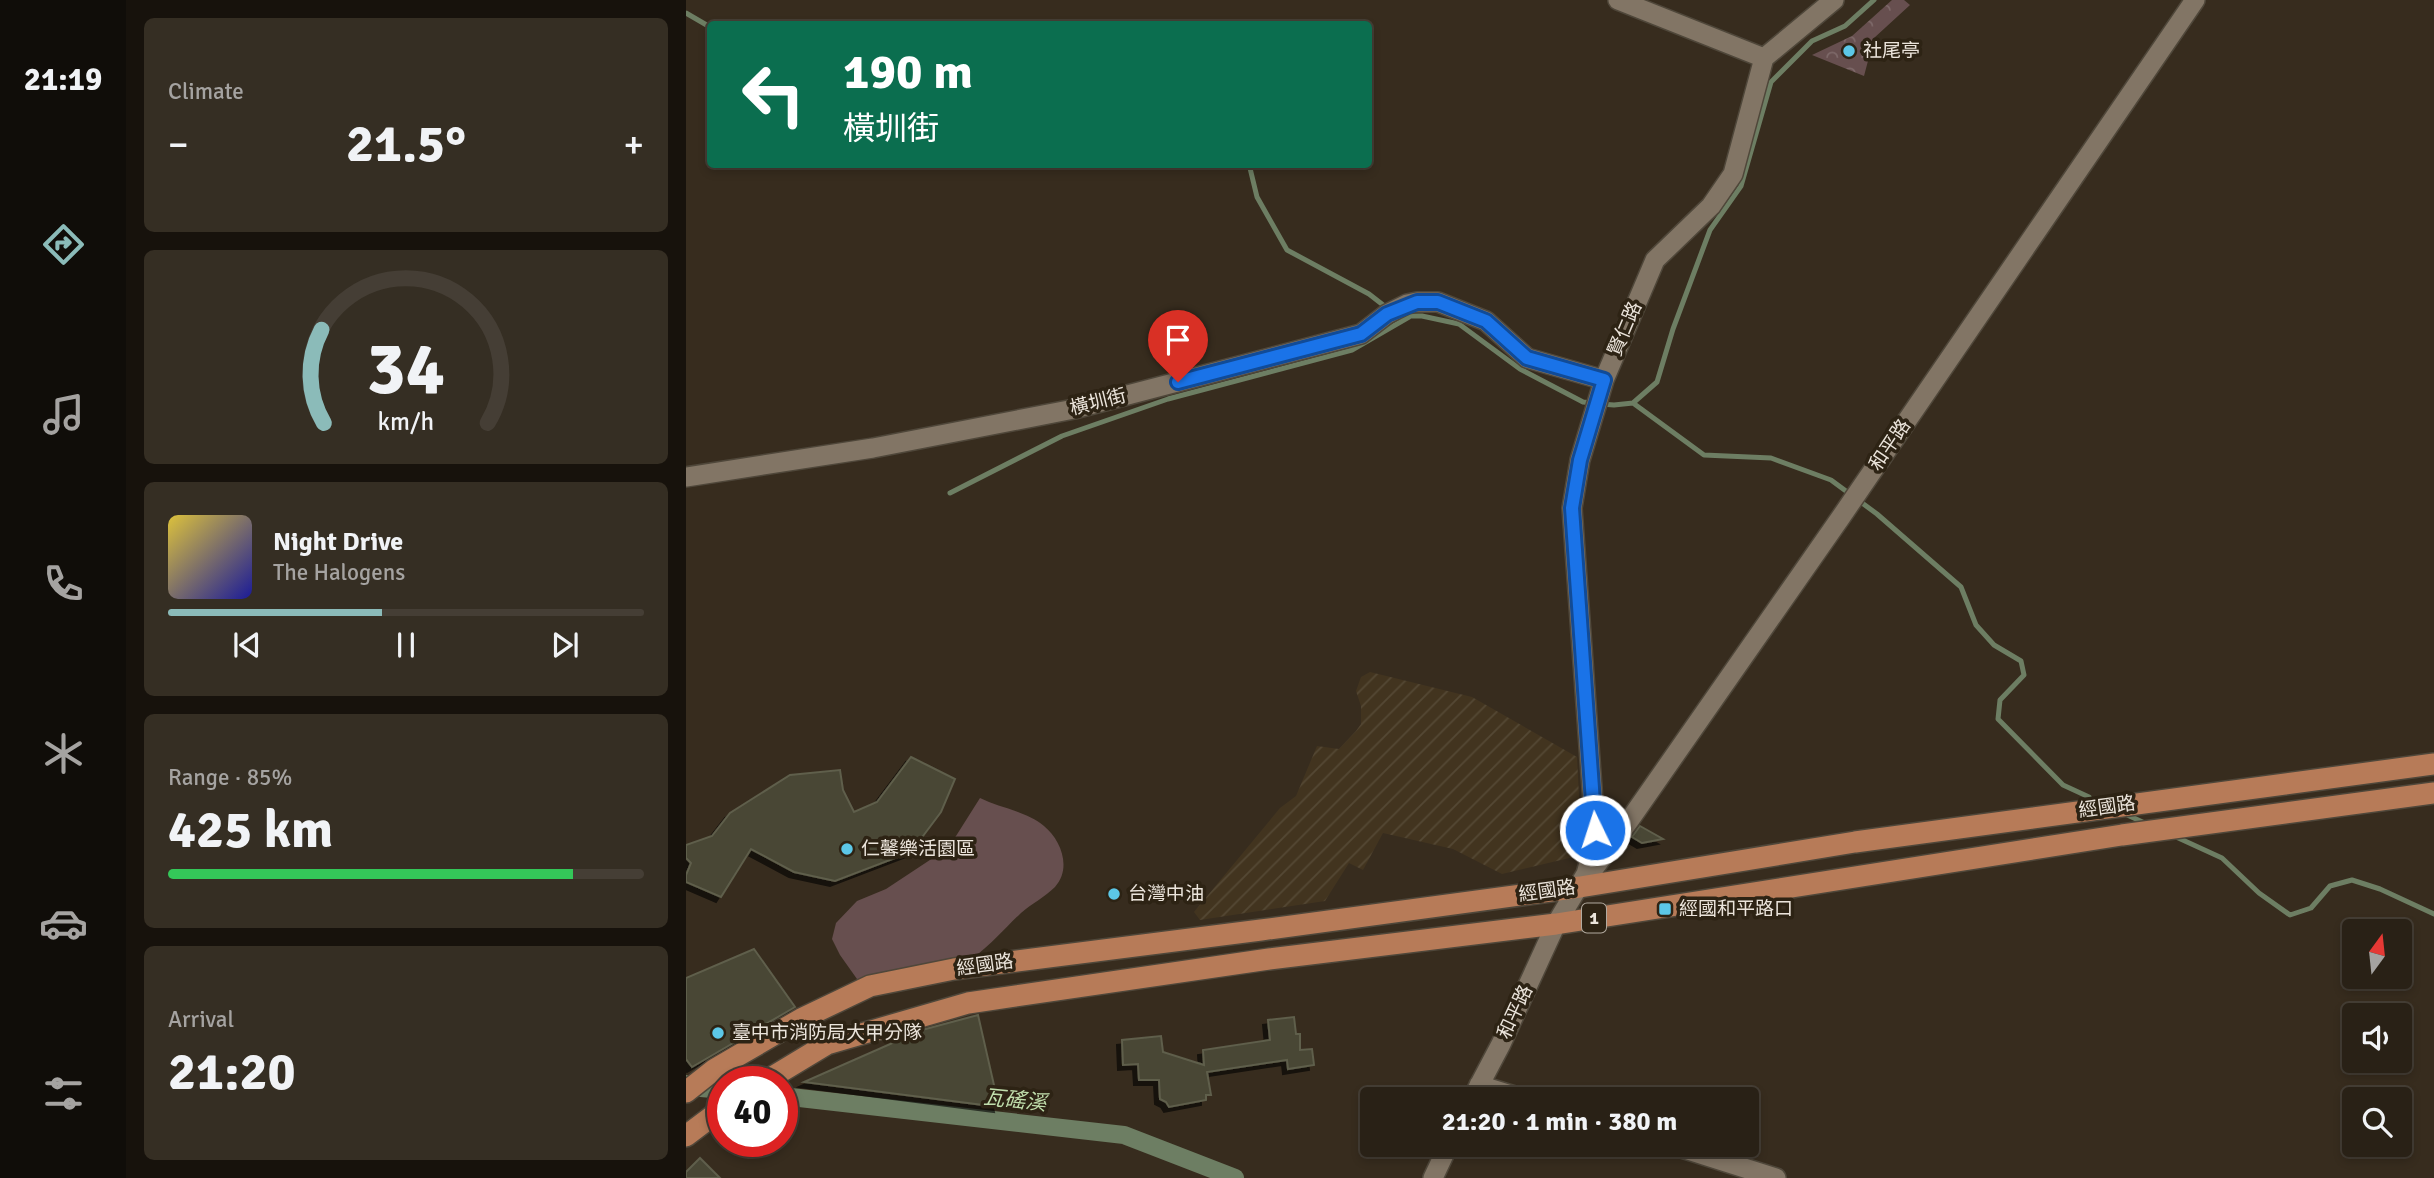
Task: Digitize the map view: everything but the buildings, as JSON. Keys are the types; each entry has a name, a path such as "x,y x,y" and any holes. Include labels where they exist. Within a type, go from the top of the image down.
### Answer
{"main road":[{"name":"經國路","path":"686,1092 715,1069 801,1019 870,986 967,967 1580,887 1855,842 2434,764"},
{"name":"經國路","path":"790,1066 827,1044 968,1003 1269,959 1556,924 2122,835 2434,793"},
{"path":"686,1136 707,1120"}],"street":[{"path":"1618,0 1764,58 1834,0"},
{"name":"和平路","path":"1580,887 1865,483 2195,0"},
{"name":"賢仁路","path":"1556,924 1580,887 1590,862 1595,830 1572,508 1580,460 1604,380 1655,260 1711,206 1733,174 1764,58"},
{"name":"橫圳街","path":"686,477 873,448 1074,408 1361,334 1387,314 1417,302 1438,302 1486,321 1527,358 1604,380"},
{"name":"和平路","path":"1478,1087 1501,1044 1556,924"},
{"path":"1433,1178 1443,1157"},
{"path":"1710,1157 1776,1178"}],"shaded area":[{"path":"1370,672 1472,697 1577,757 1582,855 1502,874 1453,849 1383,833 1363,870 1349,863 1325,901 1200,920 1194,912 1280,808 1296,796 1317,746 1339,749 1361,724 1361,706 1356,691 1361,677"}],"green space":[{"path":"1892,0 1904,0 1910,5 1874,38 1864,76 1812,55 1852,36"},
{"path":"980,798 1029,817 1050,832 1059,846 1063,863 1063,871 1055,887 1021,913 974,957 866,982 857,979 832,939 836,923 857,901 886,889 942,852 956,836"}],"waterway":[{"path":"1633,403 1657,382 1673,329 1710,230 1741,186 1771,82 1812,41 1845,26 1874,0"},
{"path":"686,13 707,25"},
{"path":"1250,168 1257,197 1287,250 1369,294 1387,308"},
{"path":"1398,316 1422,316 1459,324 1520,369 1583,402 1592,403"},
{"path":"950,493 1062,436 1168,399 1352,350 1409,317"},
{"path":"1601,404 1633,403 1704,455 1771,458 1831,480 1877,514 1961,587 1976,625 1994,645 2021,661 2024,675 2000,700 1998,719 2063,785 2089,797"},
{"path":"2123,813 2149,825"},
{"path":"2174,836 2222,858 2259,893 2290,915 2311,908 2330,886 2352,880 2380,889 2434,914"},
{"name":"瓦磘溪","path":"686,1084 707,1089"},
{"name":"瓦磘溪","path":"798,1098 1124,1135 1235,1178"}],"place":[{"name":"社尾亭","path":"1849,51"},
{"name":"仁馨樂活園區","path":"847,849"},
{"name":"台灣中油","path":"1114,894"},
{"name":"經國和平路口","path":"1665,909"},
{"name":"臺中市消防局大甲分隊","path":"718,1033"}],"route":[{"path":"1178,382 1361,334 1387,314 1417,302 1438,302 1486,321 1527,358 1604,380 1580,460 1572,508 1595,830"}]}
